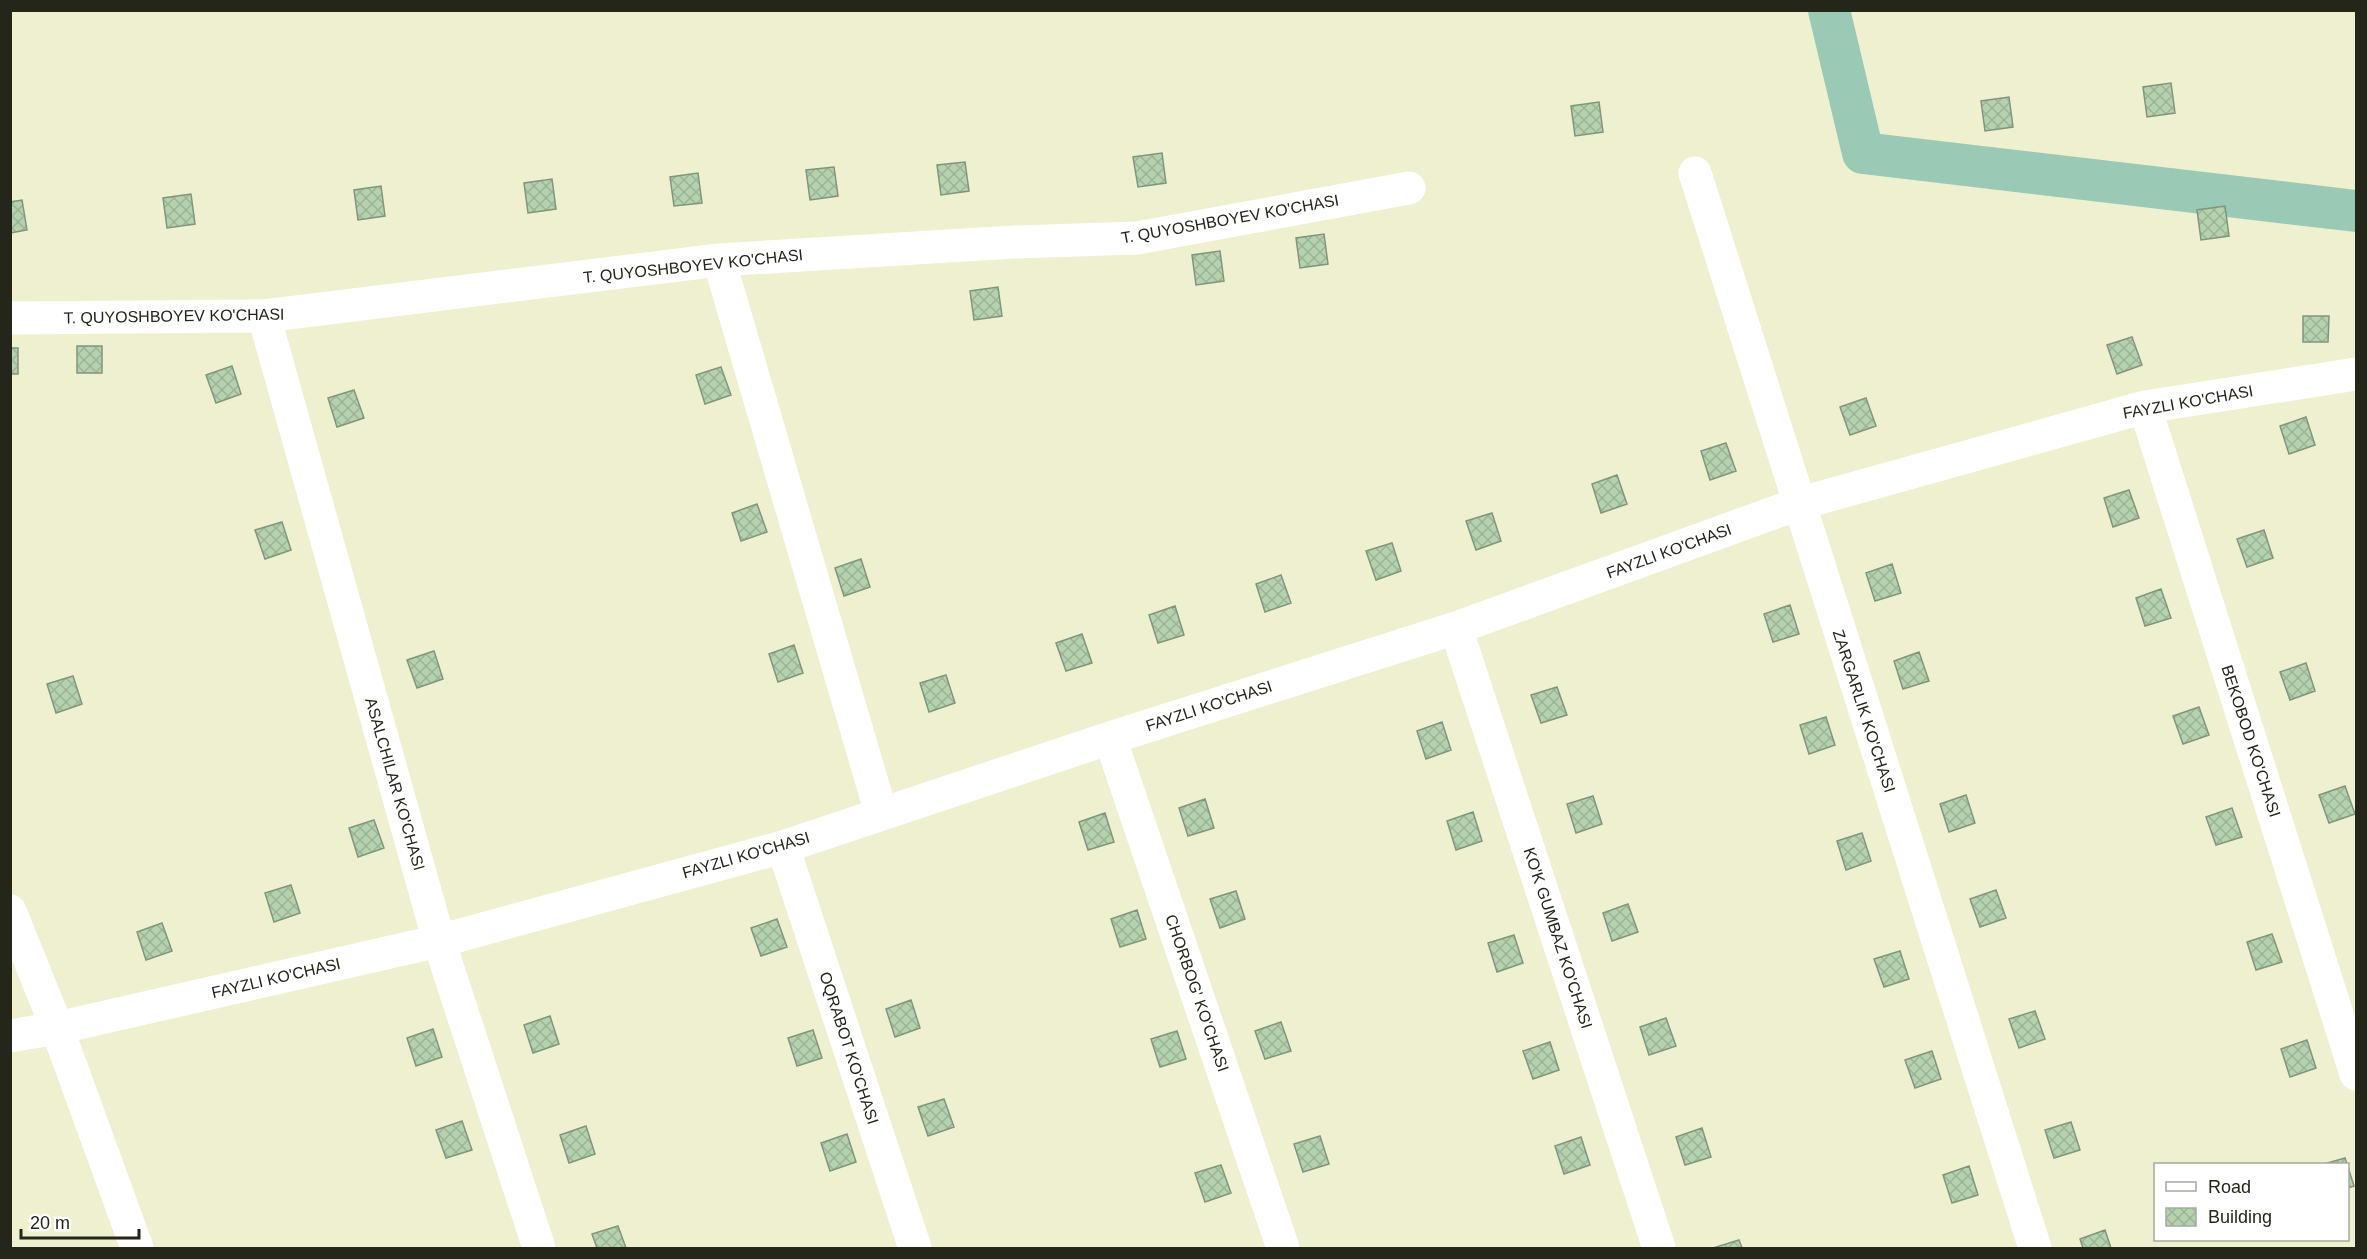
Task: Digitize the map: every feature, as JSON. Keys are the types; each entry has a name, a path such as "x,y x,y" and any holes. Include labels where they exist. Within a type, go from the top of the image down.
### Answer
{"street":[{"name":"ZARGARLIK KO'CHASI","path":"1695,173 2035,1248"},
{"name":"T. QUYOSHBOYEV KO'CHASI","path":"10,318 264,316 719,260 1014,242 1137,238 1409,188"},
{"path":"719,260 881,813"},
{"name":"ASALCHILAR KO'CHASI","path":"264,316 439,941 539,1248"},
{"name":"FAYZLI KO'CHASI","path":"10,1036 57,1028 439,941 783,847 1110,738 1456,628 1798,504 2145,407 2356,374"},
{"name":"BEKOBOD KO'CHASI","path":"2145,407 2356,1074"},
{"name":"KO'K GUMBAZ KO'CHASI","path":"1456,628 1659,1248"},
{"name":"CHORBOG' KO'CHASI","path":"1110,738 1284,1248"},
{"name":"OQRABOT KO'CHASI","path":"783,847 915,1248"},
{"path":"10,911 57,1028 137,1248"}],"building":[{"path":"2171,83 2175,113 2147,117 2143,87"},
{"path":"2009,97 2013,127 1985,131 1981,101"},
{"path":"1599,102 1603,132 1575,136 1571,106"},
{"path":"1162,153 1166,183 1138,187 1133,157"},
{"path":"965,162 969,191 941,195 937,165"},
{"path":"834,167 838,196 810,200 806,170"},
{"path":"698,173 702,203 674,206 670,177"},
{"path":"552,179 556,209 528,213 524,183"},
{"path":"381,186 385,216 358,220 354,190"},
{"path":"191,194 195,224 167,228 163,198"},
{"path":"22,200 27,230 10,233 10,202"},
{"path":"2225,206 2229,236 2201,240 2197,210"},
{"path":"1324,234 1328,264 1300,268 1296,238"},
{"path":"1220,251 1224,281 1196,285 1192,255"},
{"path":"998,287 1002,316 974,320 970,291"},
{"path":"2303,316 2329,316 2328,342 2303,342"},
{"path":"2132,337 2142,365 2117,374 2107,345"},
{"path":"77,346 102,346 102,373 77,373"},
{"path":"10,348 18,348 18,374 10,374"},
{"path":"232,366 241,394 216,403 206,375"},
{"path":"721,367 731,395 705,404 696,375"},
{"path":"354,390 364,418 337,427 328,398"},
{"path":"1866,398 1876,426 1850,435 1840,407"},
{"path":"2306,417 2315,445 2289,454 2280,426"},
{"path":"1726,443 1736,471 1710,480 1701,451"},
{"path":"1617,475 1627,504 1601,513 1592,484"},
{"path":"2129,490 2139,518 2113,527 2104,498"},
{"path":"757,504 767,532 741,541 732,513"},
{"path":"1492,513 1501,541 1476,550 1466,521"},
{"path":"282,522 291,550 265,559 255,530"},
{"path":"2264,530 2273,558 2247,567 2237,539"},
{"path":"1392,543 1401,571 1376,580 1366,551"},
{"path":"861,559 870,587 844,596 835,568"},
{"path":"1892,564 1901,593 1875,601 1866,573"},
{"path":"1281,575 1291,603 1265,612 1256,584"},
{"path":"2161,589 2171,618 2145,626 2136,598"},
{"path":"1790,605 1799,634 1773,642 1764,614"},
{"path":"1175,606 1184,635 1158,643 1149,615"},
{"path":"1082,634 1092,663 1066,671 1056,643"},
{"path":"794,645 803,673 778,682 769,654"},
{"path":"434,651 443,679 417,688 407,660"},
{"path":"1919,652 1929,681 1903,689 1894,661"},
{"path":"2306,663 2315,691 2290,700 2280,672"},
{"path":"946,675 955,703 929,712 920,683"},
{"path":"73,676 82,704 56,713 47,684"},
{"path":"1557,687 1567,715 1541,723 1531,695"},
{"path":"2199,707 2209,735 2183,744 2173,716"},
{"path":"1826,717 1835,745 1809,754 1800,725"},
{"path":"1442,722 1451,750 1426,759 1417,731"},
{"path":"2345,786 2355,814 2329,823 2319,795"},
{"path":"1966,795 1975,823 1949,832 1940,804"},
{"path":"1593,796 1602,824 1576,833 1567,804"},
{"path":"1205,799 1214,828 1188,836 1179,808"},
{"path":"2232,808 2242,837 2216,845 2206,817"},
{"path":"1473,812 1482,841 1456,850 1447,821"},
{"path":"1105,813 1114,842 1088,850 1079,822"},
{"path":"374,820 384,848 358,857 349,828"},
{"path":"1862,833 1871,861 1846,870 1837,841"},
{"path":"291,885 300,913 274,922 265,893"},
{"path":"1996,890 2006,918 1980,927 1970,899"},
{"path":"1236,891 1245,919 1220,928 1210,899"},
{"path":"1628,904 1638,932 1612,941 1603,913"},
{"path":"1137,910 1146,939 1120,947 1111,919"},
{"path":"777,919 787,947 761,956 751,928"},
{"path":"162,923 172,951 146,960 137,932"},
{"path":"2272,934 2282,962 2256,970 2247,942"},
{"path":"1514,935 1523,963 1497,972 1488,943"},
{"path":"1900,951 1909,979 1884,987 1874,959"},
{"path":"911,1000 920,1028 895,1037 886,1009"},
{"path":"2035,1011 2045,1039 2019,1048 2009,1019"},
{"path":"550,1016 559,1044 533,1053 524,1025"},
{"path":"1666,1018 1676,1046 1649,1055 1640,1027"},
{"path":"1281,1022 1291,1051 1265,1059 1255,1031"},
{"path":"433,1029 442,1057 416,1066 407,1038"},
{"path":"813,1030 822,1058 797,1066 788,1038"},
{"path":"1177,1031 1186,1059 1160,1067 1151,1039"},
{"path":"2307,1040 2316,1068 2290,1077 2281,1049"},
{"path":"1550,1042 1559,1070 1533,1079 1523,1051"},
{"path":"1932,1051 1941,1079 1915,1088 1905,1060"},
{"path":"944,1099 954,1127 928,1136 918,1107"},
{"path":"462,1121 472,1150 446,1158 436,1130"},
{"path":"2071,1122 2080,1150 2054,1158 2045,1130"},
{"path":"586,1126 595,1154 569,1163 560,1135"},
{"path":"1702,1128 1711,1157 1685,1165 1676,1137"},
{"path":"847,1134 856,1162 830,1171 821,1143"},
{"path":"1320,1136 1329,1164 1303,1172 1294,1144"},
{"path":"1581,1137 1590,1165 1564,1174 1555,1146"},
{"path":"2345,1158 2347,1163 2328,1163"},
{"path":"1221,1165 1231,1193 1205,1202 1195,1173"},
{"path":"1969,1166 1978,1195 1952,1203 1943,1175"},
{"path":"2349,1170 2354,1186 2349,1188"},
{"path":"618,1226 626,1248 597,1248 592,1234"},
{"path":"2105,1230 2111,1248 2083,1248 2080,1239"},
{"path":"1739,1240 1742,1248 1713,1248"}],"waterway":[{"path":"1829,10 1863,153 2356,211"}]}
